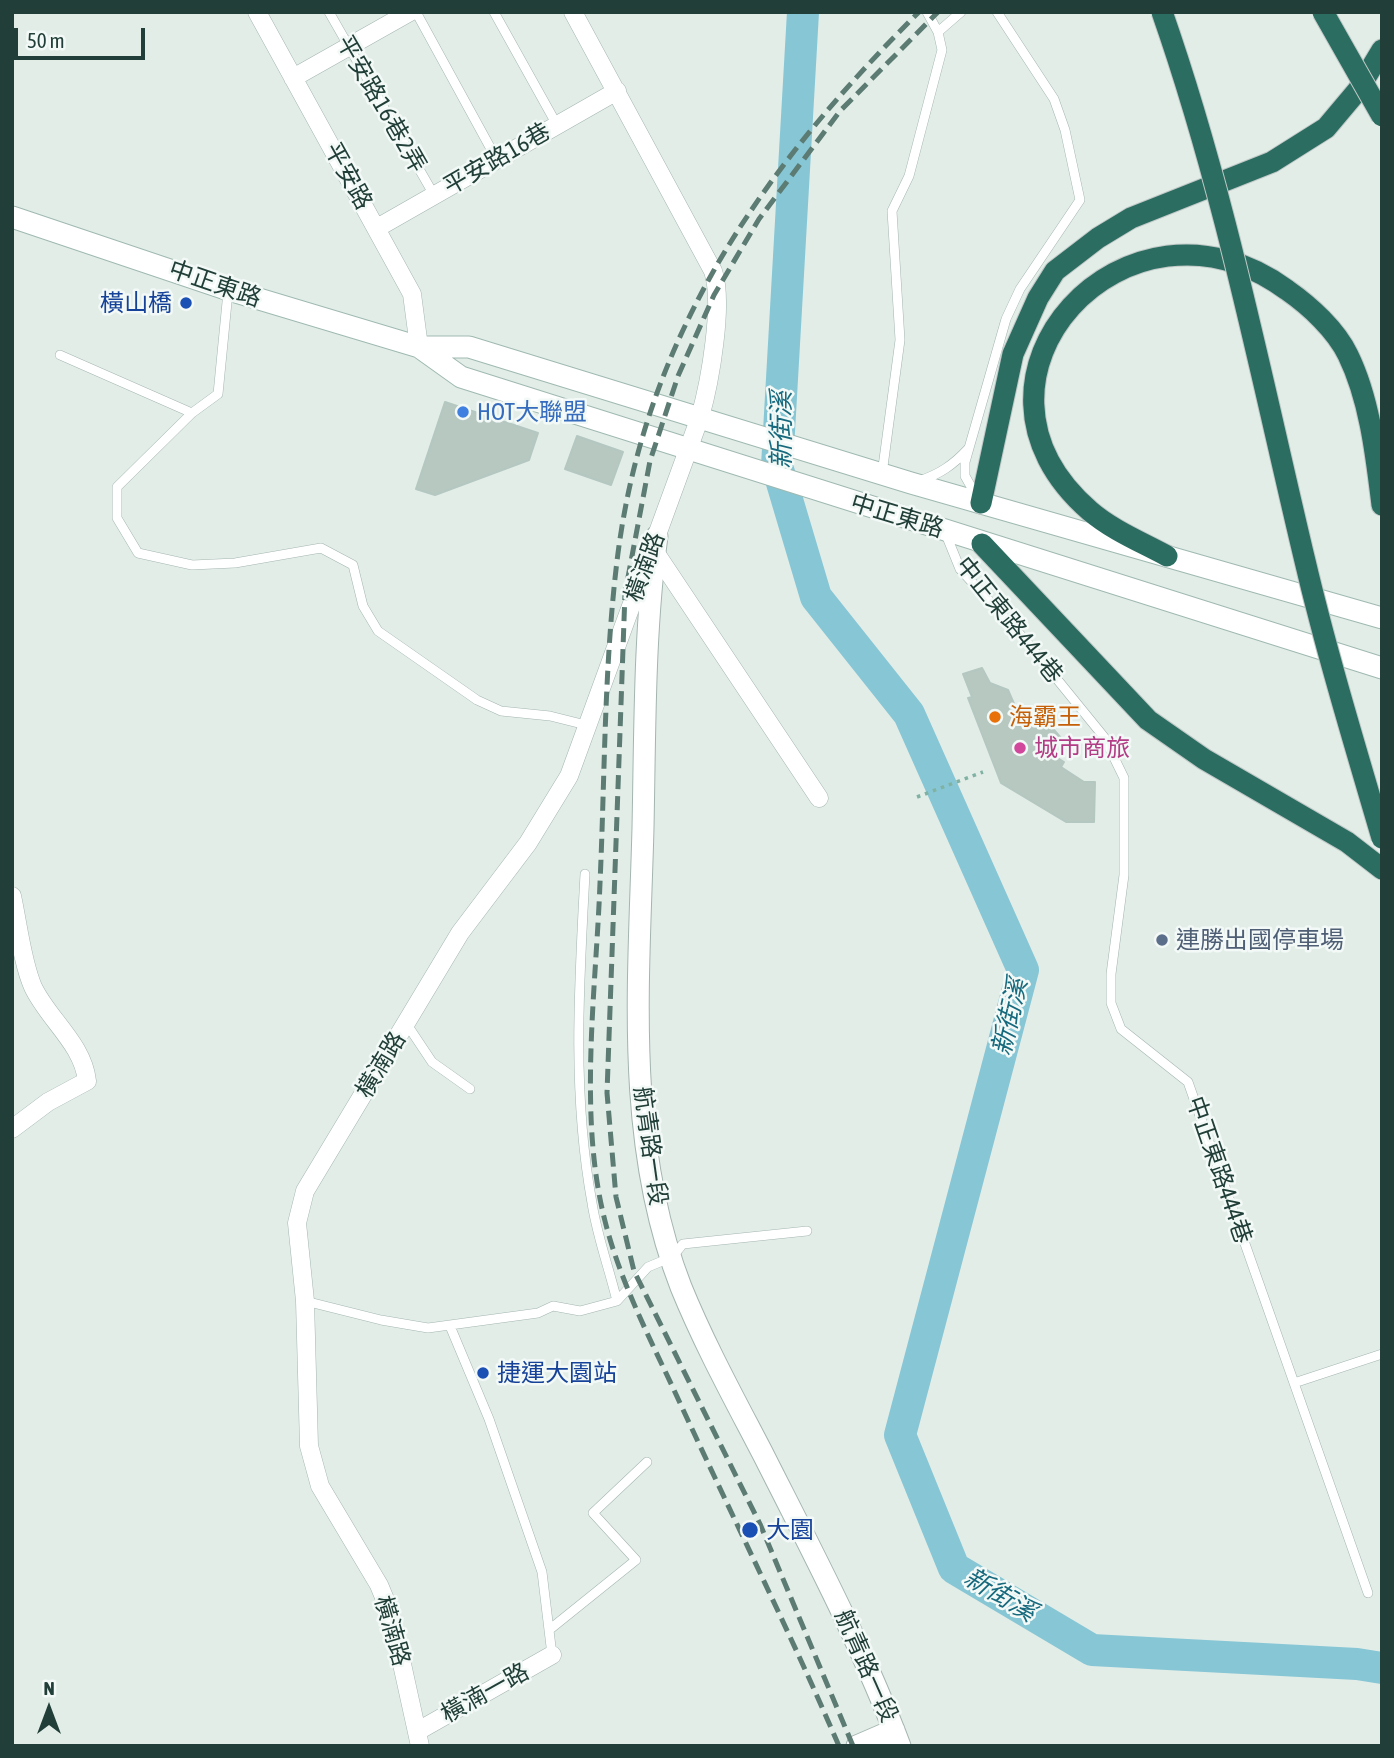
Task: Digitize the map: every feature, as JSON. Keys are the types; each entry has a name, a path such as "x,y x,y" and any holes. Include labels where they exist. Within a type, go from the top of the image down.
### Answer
{"highway":[{"path":"1162,12 1188,86 1228,228 1305,562 1382,838"},
{"path":"1323,12 1382,116"},
{"path":"981,503 1013,354 1038,298 1055,271 1131,218 1272,162 1326,128 1358,90 1382,50"},
{"path":"1167,556 1115,529 1090,511 1054,469 1038,432 1034,397 1039,361 1050,334 1073,302 1093,284 1133,263 1165,257 1206,257 1250,267 1304,303 1348,354 1363,395 1382,505"},
{"path":"977,541 1148,720 1204,759 1347,842 1382,869"}],"main road":[{"name":"中正東路","path":"12,217 229,290 419,347 469,348 911,483 1376,616"},
{"name":"中正東路","path":"419,347 461,377 1376,666"},
{"path":"977,541 981,503"},
{"name":"航青路一段","path":"656,544 648,621 639,1075 652,1189 682,1288 723,1379 859,1645 897,1738"},
{"path":"857,1746 897,1738"}],"street":[{"name":"平安路","path":"257,12 412,295 419,347"},
{"path":"293,78 410,12"},
{"name":"橫湳路","path":"419,1738 391,1614 379,1585 320,1486 309,1446 305,1301 297,1223 305,1191 460,933 528,842 562,787 689,451 707,393 714,325 719,304 713,271 573,12"},
{"name":"平安路16巷","path":"377,228 617,91"},
{"path":"656,544 819,798"},
{"path":"12,896 33,985 73,1045 86,1069 87,1081 48,1102 12,1129"},
{"name":"橫湳一路","path":"419,1738 552,1655"}],"lane":[{"name":"平安路16巷2弄","path":"329,12 433,195"},
{"path":"416,12 497,160"},
{"path":"494,12 557,125"},
{"path":"882,474 900,340 892,211 909,176 940,61 942,43 927,12"},
{"path":"937,32 961,12"},
{"path":"981,503 965,476 969,447 1006,319 1027,277 1080,200 1065,130 1054,99 996,12"},
{"path":"229,290 218,394 192,413 117,487 117,518 138,553 192,565 235,563 321,548 354,565 363,606 378,631 477,700 501,711 550,716 586,725"},
{"path":"60,355 192,413"},
{"path":"911,483 937,475 955,463 969,447"},
{"name":"中正東路444巷","path":"944,530 960,569 1026,641 1104,737 1124,778 1124,874 1111,974 1111,1003 1121,1029 1188,1082 1368,1593"},
{"path":"585,874 577,1033 585,1146 592,1204 617,1301"},
{"path":"406,1023 432,1062 470,1089"},
{"path":"305,1301 428,1328 538,1313 553,1306 580,1311 617,1301 648,1267 672,1258 683,1244 807,1231"},
{"path":"450,1326 489,1419 542,1572 552,1655"},
{"path":"1294,1383 1382,1354"},
{"path":"549,1630 636,1560 593,1513 647,1462"}],"path":[{"path":"917,797 983,772"}],"building":[{"path":"445,402 538,433 529,460 435,495 416,489"},
{"path":"577,436 623,452 611,485 565,469"},
{"name":"城市商旅","path":"982,668 990,683 1008,690 1026,731 1042,716 1061,738 1048,752 1064,762 1061,767 1084,782 1095,782 1094,822 1066,822 1001,783 968,698 972,697 963,674"}],"waterway":[{"name":"新街溪","path":"803,12 777,466 816,597 909,714 1023,970 900,1435 954,1568 1092,1650 1357,1664 1382,1668"}],"railway":[{"path":"839,1746 638,1314 605,1221 597,1181 590,1096 607,677 618,553 633,473 656,397 685,325 722,257 764,192 811,130 863,70 919,12"},
{"path":"853,1746 760,1524 634,1271 616,1197 607,1093 625,593 650,461 678,376 714,295 759,219 840,111 938,12"}],"place":[{"name":"橫山橋","path":"186,303"},
{"name":"HOT大聯盟","path":"463,412"},
{"name":"海霸王","path":"995,717"},
{"name":"城市商旅","path":"1020,748"},
{"name":"連勝出國停車場","path":"1162,940"},
{"name":"捷運大園站","path":"483,1373"},
{"name":"大園","path":"750,1530"}]}
